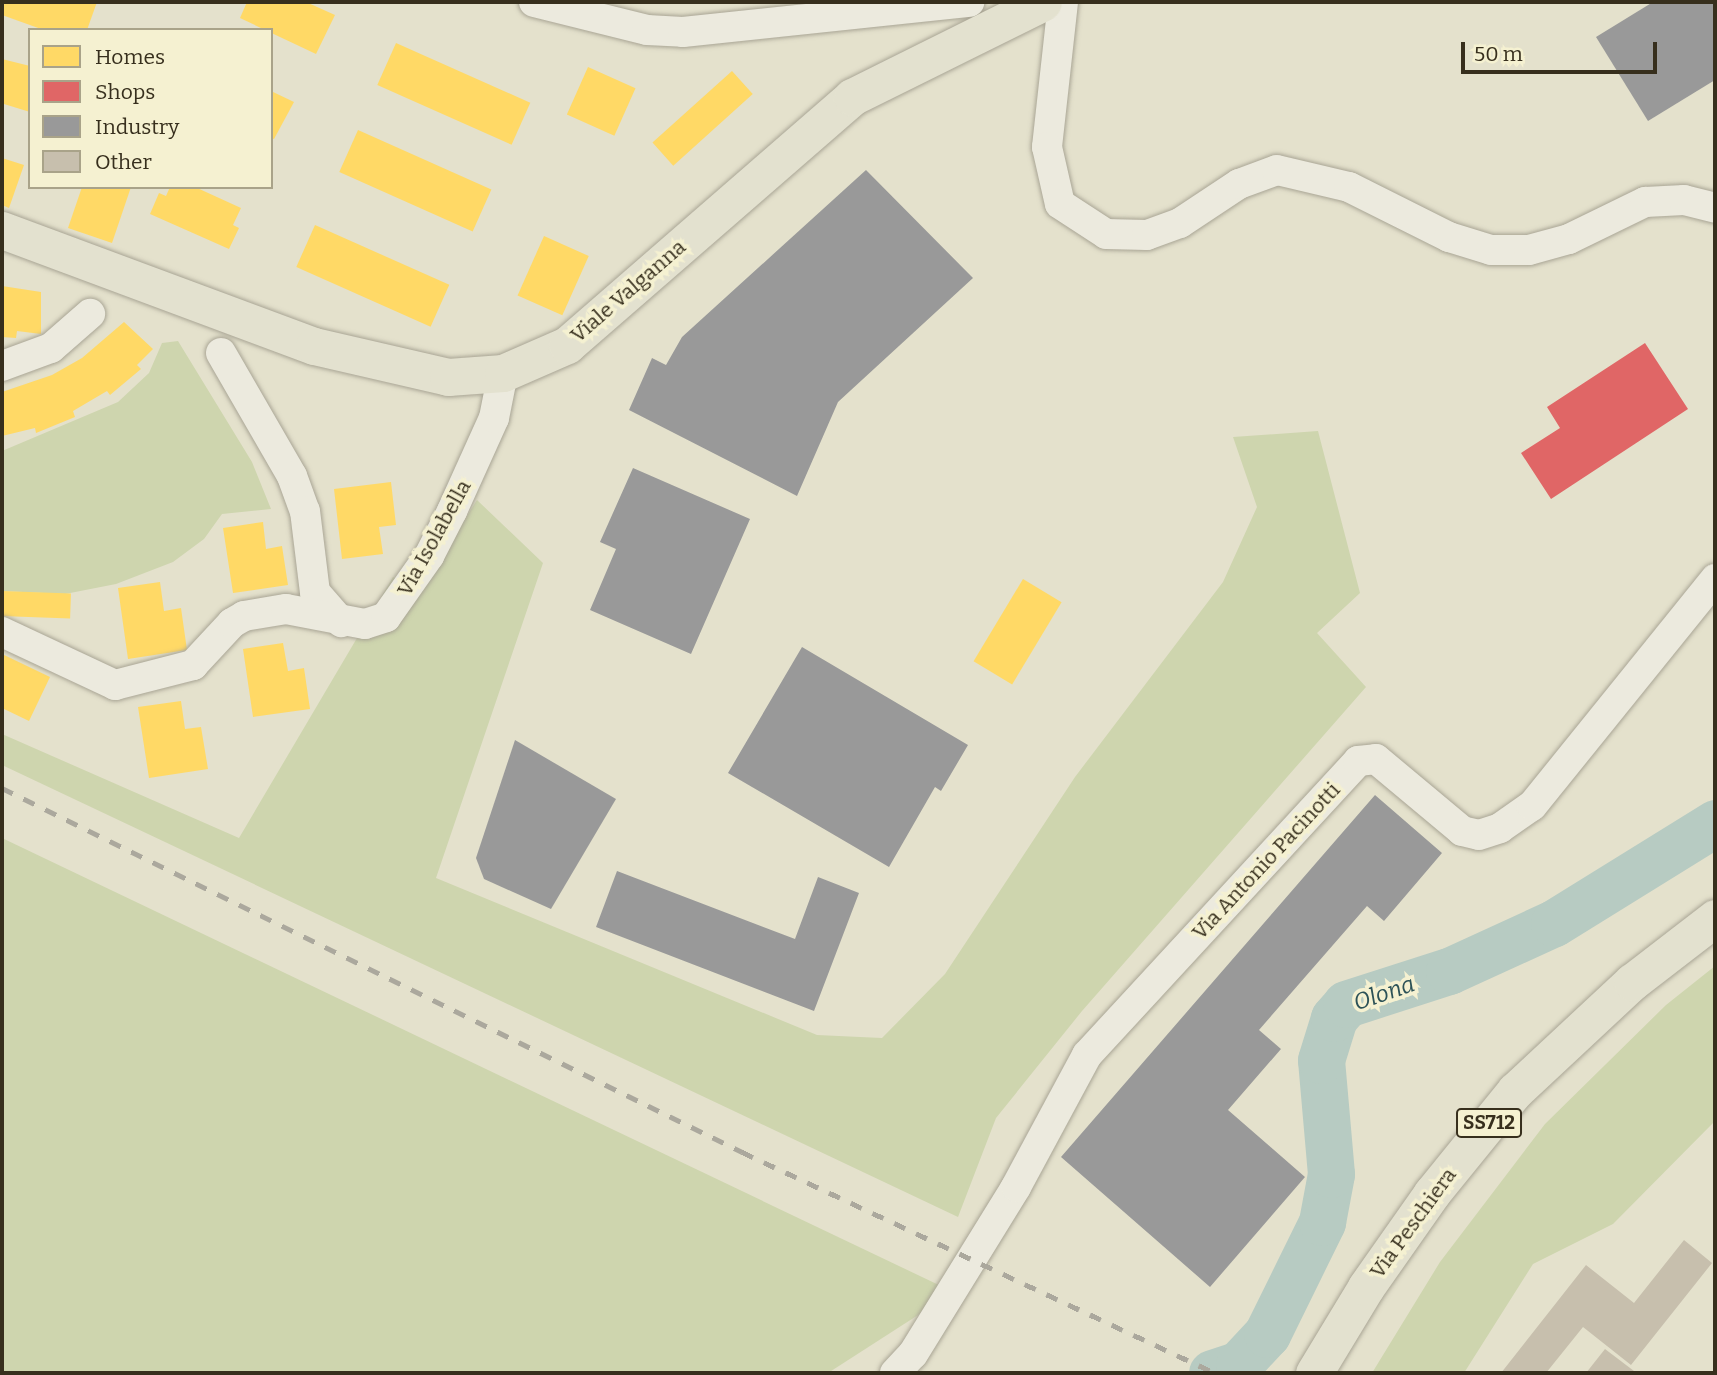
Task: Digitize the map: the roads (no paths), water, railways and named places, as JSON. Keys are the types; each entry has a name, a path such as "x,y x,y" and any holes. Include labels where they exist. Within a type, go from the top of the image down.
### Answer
{"main road":[{"name":"Viale Valganna","path":"2,230 314,346 448,377 503,373 567,345 852,97 1043,2"},
{"name":"Via Peschiera","path":"1314,1373 1366,1287 1432,1193 1515,1091 1632,982 1715,918"}],"street":[{"path":"534,2 647,30 683,32 969,2"},
{"path":"1063,2 1047,147 1060,204 1106,234 1147,235 1180,223 1239,184 1277,170 1349,187 1449,236 1491,250 1529,250 1569,239 1644,202 1684,200 1715,208"},
{"path":"2,366 51,348 90,314"},
{"path":"221,353 292,476 305,511 315,592 326,609 342,622"},
{"name":"Via Isolabella","path":"2,632 115,685 193,665 232,623 244,616 286,609 342,622 365,624 386,617 429,556 494,418 503,373"},
{"name":"Via Antonio Pacinotti","path":"895,1373 913,1354 1016,1187 1087,1055 1358,761 1376,759 1462,831 1479,835 1500,828 1532,806 1715,579"}],"waterway":[{"name":"Olona","path":"1212,1373 1239,1364 1267,1334 1322,1222 1331,1174 1321,1060 1334,1018 1346,1004 1449,971 1554,923 1715,823"}],"railway":[{"path":"2,788 742,1152 1215,1373"}]}
